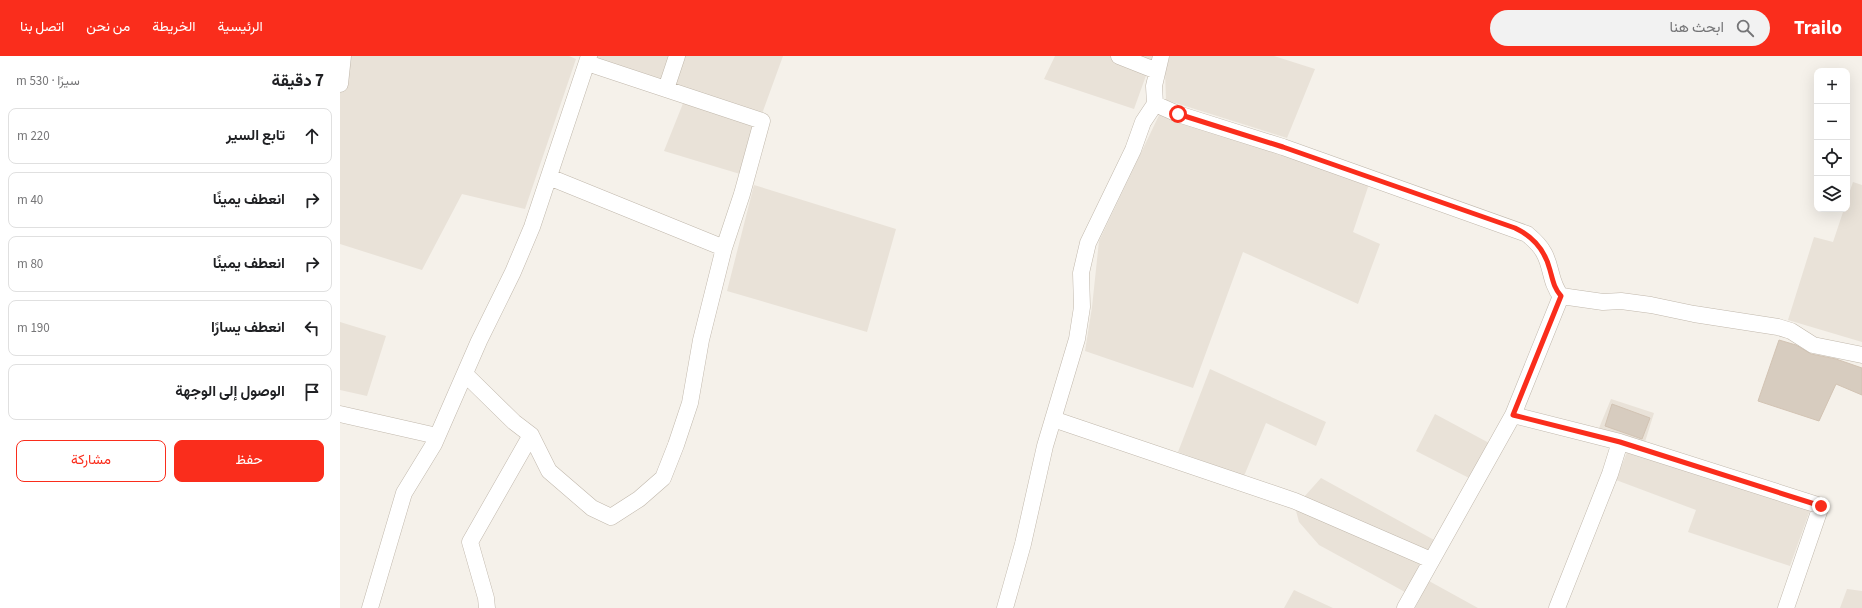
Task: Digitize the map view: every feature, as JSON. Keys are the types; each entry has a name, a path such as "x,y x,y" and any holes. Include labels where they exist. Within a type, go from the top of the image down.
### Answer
{"street":[{"path":"340,84 343,56"},
{"path":"666,89 676,56"},
{"path":"1005,608 1023,544 1045,446 1077,339 1082,307 1081,273 1088,243 1133,150 1143,122 1155,104 1154,86 1159,63 1119,56"},
{"path":"370,608 404,493 437,436 465,374 513,272 532,227 588,60 666,89 762,121 742,194 724,248 701,340 690,403 663,478 639,499 611,517 592,508 549,471 531,436 514,422 465,374"},
{"path":"1155,104 1283,147 1527,234 1535,241 1544,253 1552,281 1556,290 1561,296 1603,302 1620,301 1651,305 1694,314 1778,327 1791,331 1813,346 1862,355"},
{"path":"548,177 724,248"},
{"path":"1405,608 1513,415 1561,296"},
{"path":"340,414 437,436"},
{"path":"1513,415 1620,442 1821,506 1786,608"},
{"path":"1053,419 1294,501 1431,560"},
{"path":"487,608 486,598 470,542 531,436"},
{"path":"1557,608 1610,474 1620,442"}],"shaded area":[{"path":"340,56 569,56 576,59 525,209 462,194 422,270 340,244"},
{"path":"594,56 783,56 740,174 664,151 688,91 593,59"},
{"path":"1055,56 1153,56 1134,109 1044,79"},
{"path":"1170,56 1274,56 1315,69 1287,138 1166,100 1165,71"},
{"path":"1161,111 1369,184 1353,232 1380,244 1358,304 1243,252 1193,388 1085,351 1092,307 1099,241"},
{"path":"1853,182 1862,185 1862,342 1788,320 1814,237 1833,242 1843,212 1850,212 1850,190"},
{"path":"754,185 896,229 867,332 727,291"},
{"path":"340,322 386,336 367,396 340,390"},
{"path":"1210,369 1326,422 1316,446 1266,423 1244,476 1178,452"},
{"path":"1611,399 1654,413 1645,442 1599,428"},
{"path":"1435,414 1491,444 1471,479 1416,451"},
{"path":"1627,452 1810,510 1790,566 1688,532 1696,510 1616,480"},
{"path":"1321,478 1436,541 1405,592 1319,545 1299,522 1295,507"},
{"path":"1429,581 1478,608 1415,608"},
{"path":"1847,589 1862,591 1862,608 1840,608"},
{"path":"1294,590 1333,608 1284,608"}],"building":[{"path":"1779,340 1796,345 1811,354 1836,359 1862,368 1862,395 1836,384 1819,421 1758,401"},
{"path":"1612,404 1650,418 1642,439 1605,426"}],"route":[{"path":"1178,114 1283,147 1382,183 1515,228 1527,234 1535,241 1544,253 1550,269 1552,281 1556,290 1561,296 1553,320 1513,415 1620,442 1821,506"}]}
